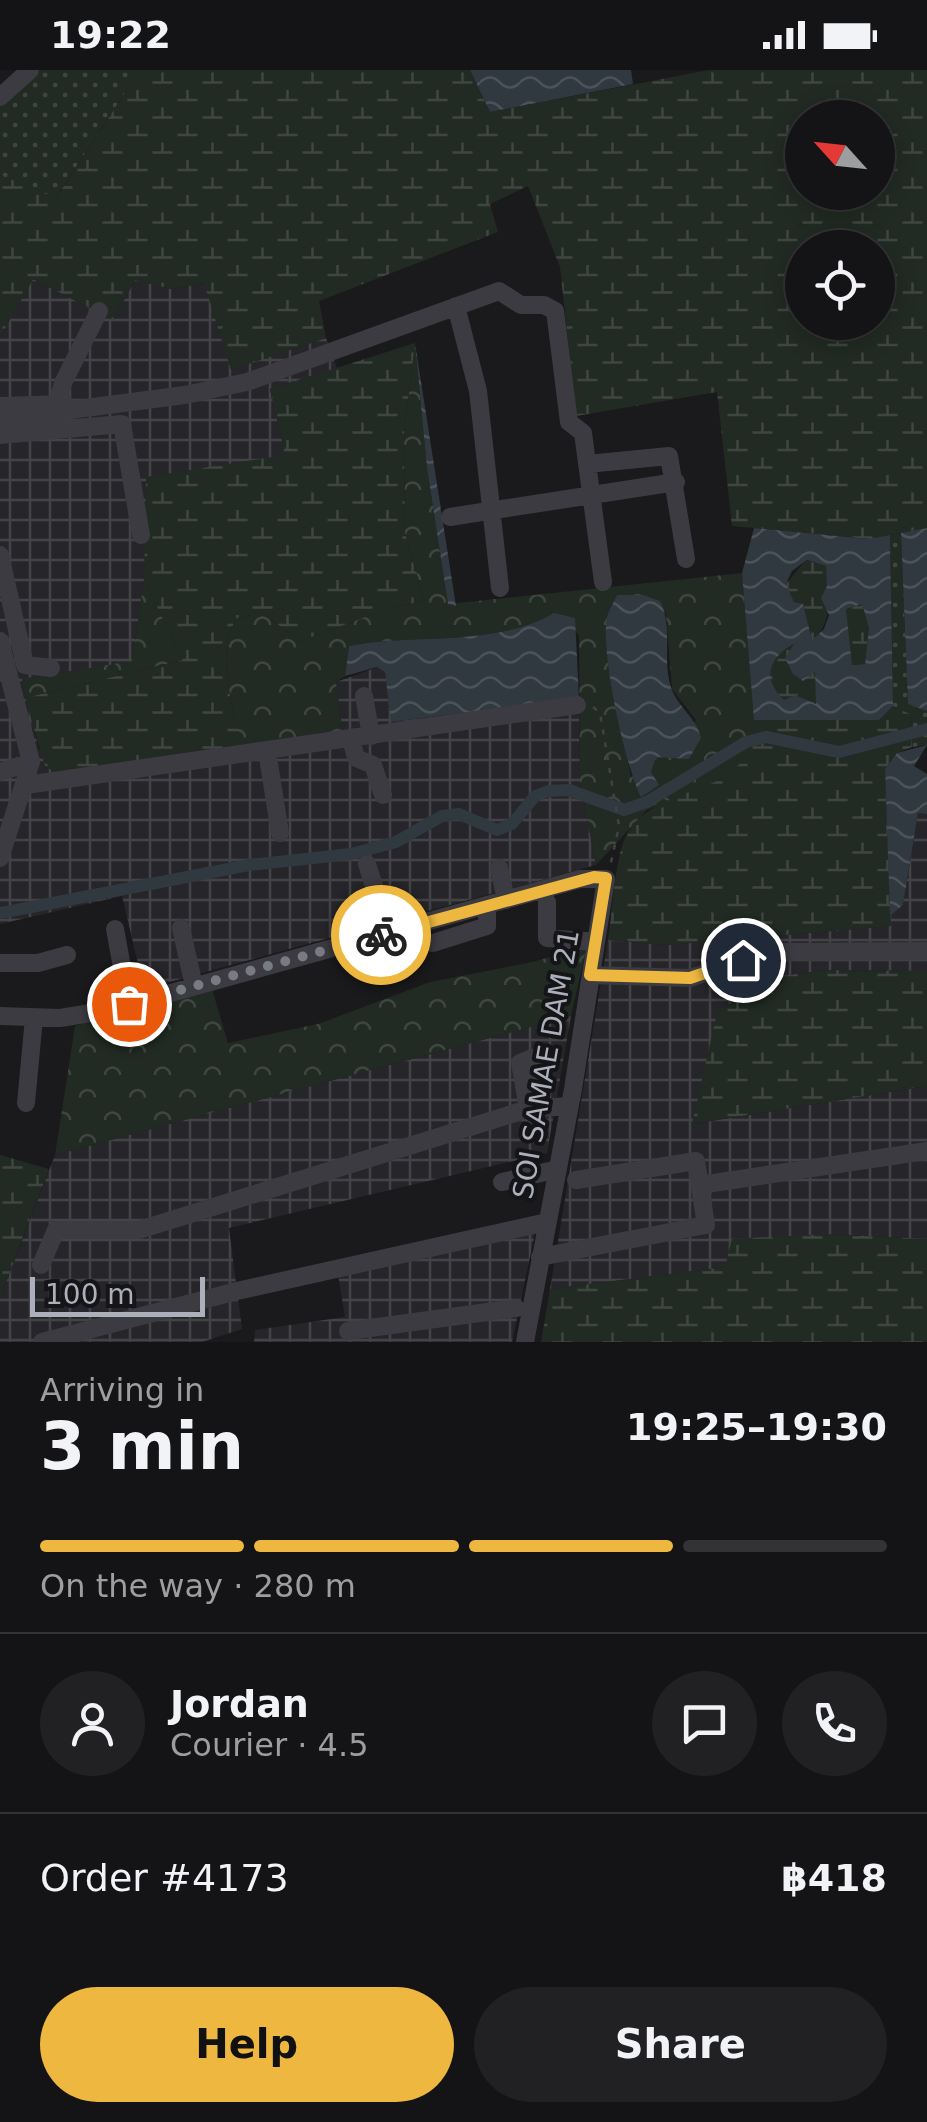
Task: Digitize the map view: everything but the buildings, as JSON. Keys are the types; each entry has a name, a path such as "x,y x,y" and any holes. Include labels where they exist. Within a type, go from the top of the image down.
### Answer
{"street":[{"path":"0,97 30,70"},
{"path":"0,406 75,406 185,395 248,382 499,291 521,305 552,307 569,422 583,433 603,582"},
{"path":"456,306 478,390 500,588"},
{"path":"54,407 99,311"},
{"path":"0,419 54,407"},
{"path":"0,435 122,424 141,535"},
{"path":"587,464 664,454 672,462 686,559"},
{"path":"450,516 676,482"},
{"path":"0,555 25,665 52,668"},
{"path":"0,641 30,762 26,785 0,858"},
{"path":"364,696 371,736"},
{"path":"26,785 577,705"},
{"path":"351,739 356,758 373,765 383,795"},
{"path":"267,751 280,833"},
{"path":"0,772 30,762"},
{"path":"367,864 389,933"},
{"path":"499,868 506,900"},
{"name":"SOI SAMAE DAM 21","path":"0,1016 60,1018 129,1004 588,877 606,878 558,1169 540,1257 524,1307 524,1342"},
{"path":"547,902 547,938 596,942"},
{"path":"433,942 487,926 486,906"},
{"path":"180,928 194,986"},
{"path":"115,930 129,1004"},
{"path":"590,975 690,978 770,952 927,950"},
{"path":"0,963 38,963 66,956"},
{"path":"26,1103 34,1018"},
{"path":"42,1265 55,1231 132,1232 535,1108 570,1106"},
{"path":"700,1186 927,1151"},
{"path":"540,1257 704,1228 695,1160 576,1180"},
{"path":"502,1182 558,1169"},
{"path":"42,1342 237,1292 547,1222"},
{"path":"348,1331 524,1307"}],"path":[{"path":"577,705 594,707 600,714 614,776 620,826 606,878"}],"shaded area":[{"path":"33,279 113,320 135,280 171,289 205,283 231,369 326,338 337,368 270,389 286,455 144,580 132,662 22,679 39,750 343,735 336,682 378,667 385,672 392,722 579,698 580,782 596,865 144,989 122,896 0,924 0,337"},
{"path":"918,813 927,814 927,971 827,970 766,978 693,1124 927,1086 927,1239 830,1234 726,1267 550,1289 608,940 667,945 890,926 890,916 903,905"},
{"path":"571,1016 547,1153 229,1228 242,1329 202,1342 0,1342 0,1298 55,1155"},
{"path":"535,1233 512,1342 254,1342 255,1330 345,1317 338,1275"}],"green space":[{"path":"31,70 140,70 55,199 0,175 0,102"},
{"path":"140,70 470,70 490,112 709,70 927,70 927,528 870,539 732,526 717,392 576,416 560,267 528,186 490,204 498,232 319,301 326,338 231,370 204,283 171,289 135,280 113,320 33,279 0,337 0,175 56,198"},
{"path":"415,343 427,468 448,604 742,573 755,725 745,763 728,778 647,810 596,865 580,782 579,635 554,613 506,631 349,646 345,676 336,682 343,736 240,746 226,663 230,631 237,618 262,613 301,641 389,608 424,601 405,533 404,433","holes":["666,613 672,689 696,720 677,756 656,757 651,772 631,777 611,676 607,618"]},
{"path":"415,343 404,433 405,533 424,601 389,608 301,641 262,613 237,618 230,631 226,663 240,746 54,772 45,766 25,698 183,660 144,580 146,477 285,455 270,389"},
{"path":"901,533 908,704 927,711 927,745 912,747 910,715 893,706 890,535"},
{"path":"806,560 826,566 828,587 827,616 812,641 803,604 794,602 786,584"},
{"path":"144,580 183,660 25,698 22,679 132,661"},
{"path":"862,604 869,628 865,664 851,665 846,609"},
{"path":"796,643 815,671 817,704 784,700 771,683 773,661"},
{"path":"893,706 910,714 912,747 897,753 885,769 891,926 667,945 608,940 617,870 627,834 661,803 722,778 738,766 749,747 754,720 879,720"},
{"path":"587,946 571,1016 55,1155 75,1026 212,989 228,1043 318,1024 430,982 533,962"},
{"path":"827,970 927,971 927,1086 692,1124 717,1013 766,978"},
{"path":"0,1155 49,1169 0,1298"},
{"path":"830,1234 927,1239 927,1342 541,1342 550,1289 725,1267 732,1239"}],"water":[{"path":"470,70 631,70 633,84 490,112"},
{"path":"415,343 456,606 448,604 427,468"},
{"path":"754,528 869,539 890,535 893,706 879,720 754,720 742,573","holes":["807,560 826,566 827,586 821,598 829,615 824,629 812,640 803,604 794,602 786,584 792,571","862,604 869,628 865,664 852,665 846,609","794,644 785,658 793,674 803,681 815,672 816,704 795,695 784,700 772,684 771,669 785,649"]},
{"path":"927,528 927,711 908,704 901,533"},
{"path":"617,595 643,595 660,601 666,622 667,668 672,690 701,738 689,759 656,757 651,772 659,785 641,797 621,735 610,681 607,617"},
{"path":"554,613 575,618 579,698 391,722 385,672 377,667 345,676 349,646 506,631"},
{"path":"927,745 914,766 927,774 927,814 918,813 903,905 890,916 885,769 897,753"}],"waterway":[{"path":"0,913 249,865 351,854 396,842 442,816 459,814 497,830 512,824 535,796 548,791 569,790 624,810 647,802 746,742 766,737 839,752 927,729"}],"way so far":[{"path":"129,1004 381,935"}],"route":[{"path":"381,935 594,877 606,878 590,975 690,978 743,960"}]}
